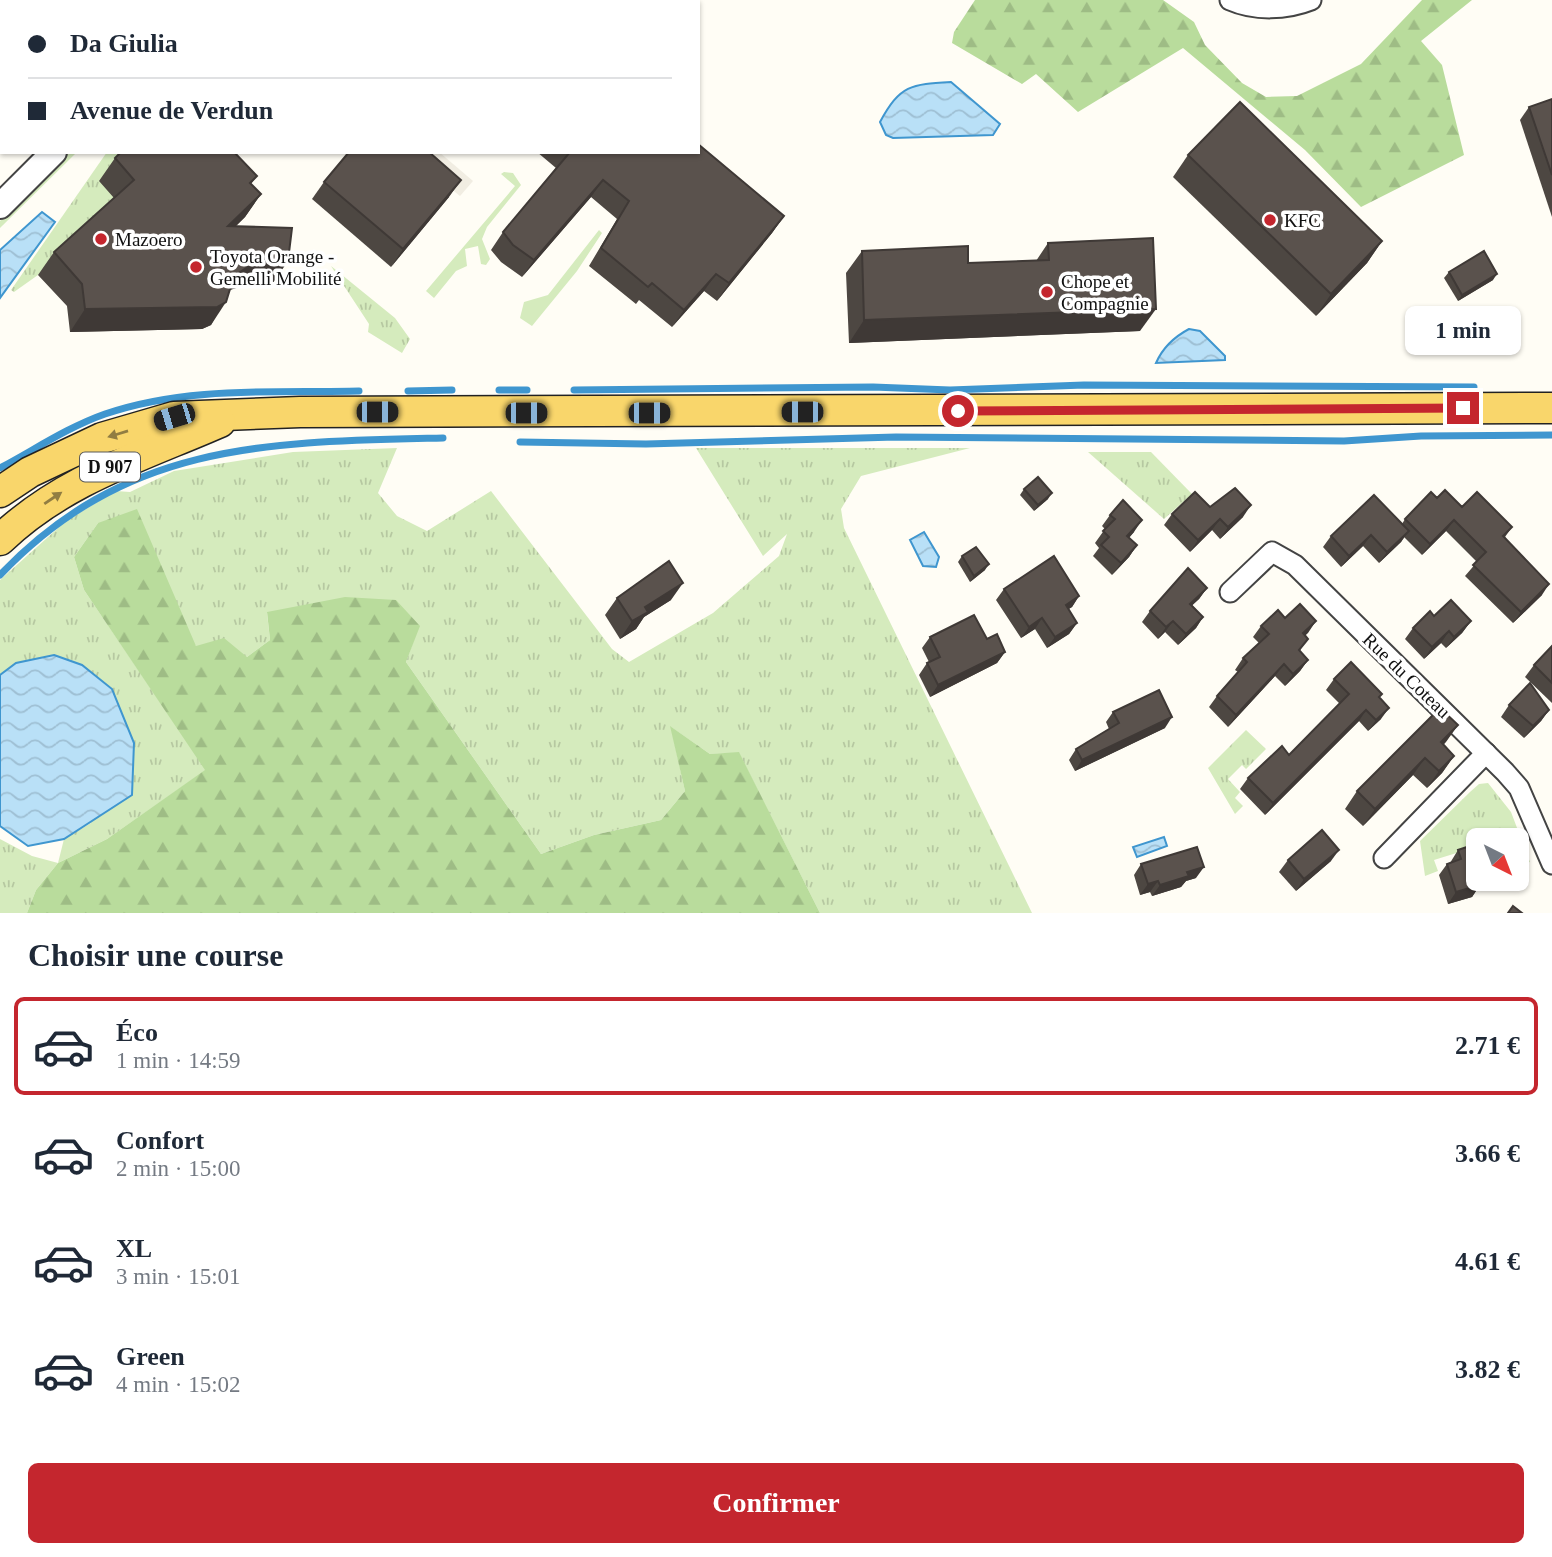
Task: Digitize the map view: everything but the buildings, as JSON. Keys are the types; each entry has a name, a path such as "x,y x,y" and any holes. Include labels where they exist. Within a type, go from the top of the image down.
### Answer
{"main road":[{"name":"D 907","path":"0,492 30,472 102,439 174,417 300,412 1552,408"},
{"name":"D 907","path":"0,540 38,509 99,471 232,416"}],"street":[{"path":"1230,0 1254,7 1280,8 1311,0"},
{"path":"0,206 52,154"},
{"name":"Rue du Coteau","path":"1230,592 1272,552 1296,565 1519,788 1552,864"},
{"path":"1384,858 1486,753"}],"green space":[{"path":"975,0 1163,0 1194,22 1205,45 1242,83 1266,97 1297,96 1361,64 1422,0 1472,0 1421,41 1442,65 1464,155 1361,207 1305,150 1183,48 1078,112 1036,74 1022,84 952,43 954,32"},
{"path":"67,154 75,154 0,228 0,221"},
{"path":"106,154 130,154 118,202 38,275 14,292 11,290"},
{"path":"513,173 521,185 487,227 482,239 490,259 486,265 481,264 478,246 465,249 467,266 456,271 434,298 426,291 515,186 501,174"},
{"path":"599,230 602,233 577,271 532,326 520,318 524,302 548,295"},
{"path":"331,266 395,318 410,339 402,353 368,332 369,324"},
{"path":"397,448 378,493 397,516 427,531 491,491 612,649 629,662 713,613 779,556 787,534 763,556 696,448 970,448 861,476 841,509 844,528 1032,913 820,913 739,753 710,754 671,727 685,791 661,820 594,835 541,854 406,662 419,626 267,613 270,640 247,657 196,646 98,523 74,557 84,590 206,770 107,839 58,863 64,839 91,823 17,663 0,675 0,580 66,521 116,491 130,492 174,471 293,452"},
{"path":"1088,452 1151,452 1192,494 1164,519"},
{"path":"137,509 196,646 224,638 247,657 270,640 267,612 345,597 396,600 420,626 406,662 541,854 594,835 661,820 685,791 670,726 710,754 739,752 820,913 27,913 36,890 58,863 107,839 205,770 84,590 74,557 98,523"},
{"path":"1246,730 1266,749 1246,769 1242,765 1228,779 1240,792 1235,798 1243,806 1235,814 1208,768"},
{"path":"1488,783 1511,812 1517,828 1466,828 1466,850 1434,860 1438,871 1425,876 1420,841 1479,784"},
{"path":"0,839 32,856 58,863 36,890 27,913 0,913"}],"shaded area":[{"path":"408,154 441,154 473,181 460,196"}],"water":[{"path":"951,82 1000,124 993,135 893,138 886,135 880,122 901,94 916,86"},
{"path":"42,212 55,222 0,298 0,250"},
{"path":"1189,329 1200,331 1225,356 1225,360 1156,363 1170,343"},
{"path":"924,532 939,557 936,567 923,566 910,540"},
{"path":"54,655 82,665 112,689 134,743 132,795 64,839 28,846 0,826 0,675 16,663"},
{"path":"1164,837 1167,846 1137,857 1133,847"}],"waterway":[{"path":"574,390 873,387 950,390 1084,385 1474,387"},
{"path":"408,391 452,390"},
{"path":"499,390 527,390"},
{"path":"0,468 78,425 136,405 230,393 359,391"},
{"path":"520,442 646,444 896,437 1344,441 1421,436 1552,435"},
{"path":"0,575 49,531 99,498 151,474 204,458 260,448 318,442 443,438"}],"place":[{"name":"KFC","path":"1270,220"},
{"name":"Mazoero","path":"101,239"},
{"name":"Toyota Orange - Gemelli Mobilité","path":"196,267"},
{"name":"Chope et Compagnie","path":"1047,292"}],"route":[{"path":"958,411 1463,408"}]}
